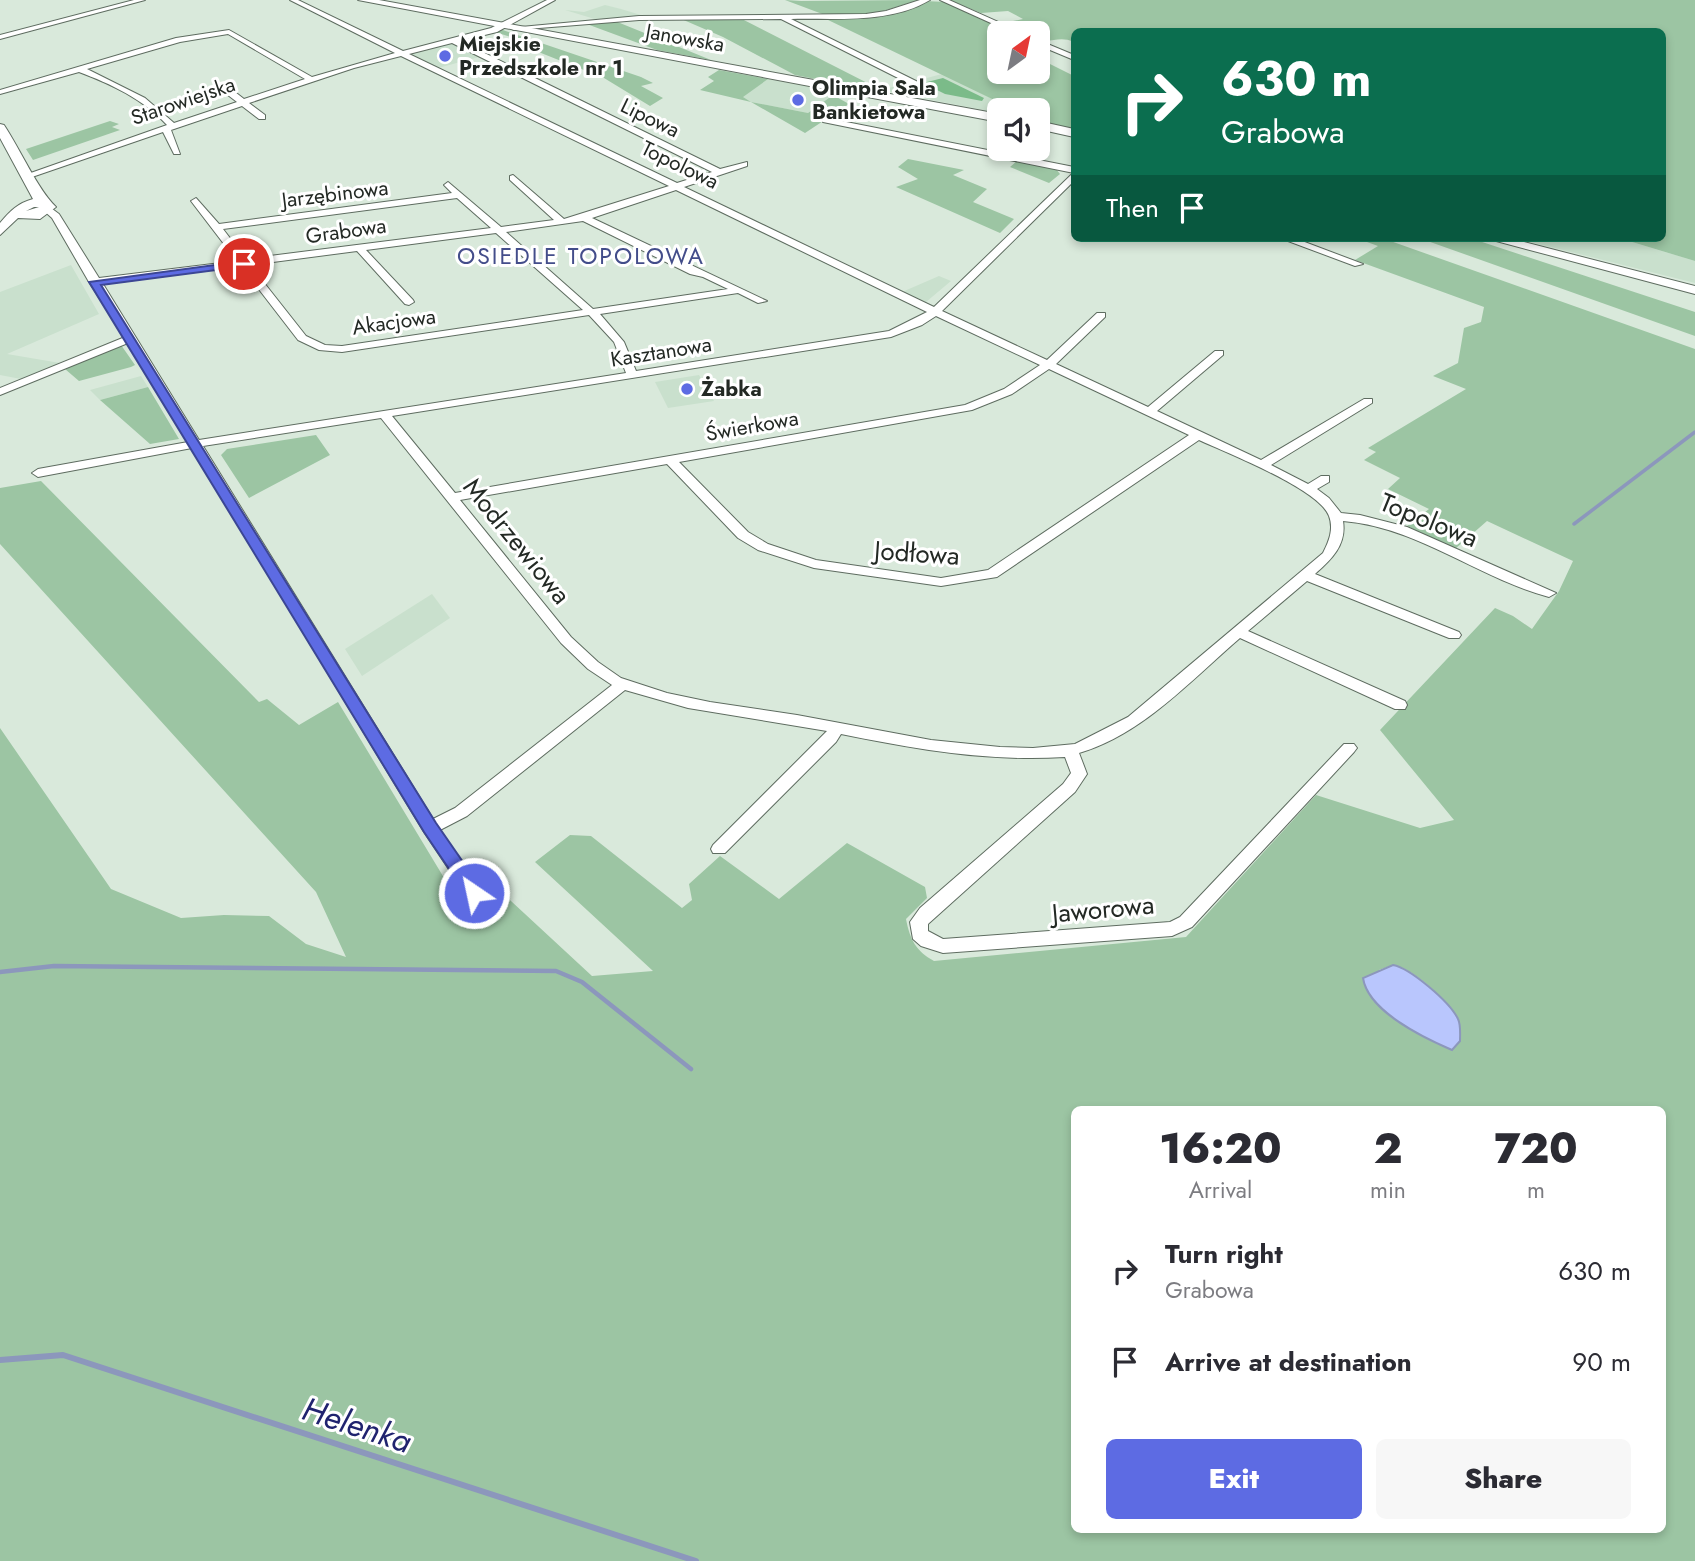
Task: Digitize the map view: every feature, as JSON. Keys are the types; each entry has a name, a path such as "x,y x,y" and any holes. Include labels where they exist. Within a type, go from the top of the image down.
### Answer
{"main road":[{"name":"Janowska","path":"363,0 987,116"},
{"path":"0,128 31,180 32,211 0,233"},
{"path":"1050,128 1071,132"},
{"path":"1508,242 1695,289"}],"street":[{"path":"0,37 142,0"},
{"name":"Topolowa","path":"293,0 935,312 1262,465 1318,495 1338,517 1379,520 1402,528 1503,576 1549,593"},
{"path":"509,27 552,0"},
{"path":"509,27 639,18 879,15 927,0"},
{"path":"943,0 991,21"},
{"path":"784,17 917,85 900,99"},
{"name":"Starowiejska","path":"31,180 170,128 351,66 509,27"},
{"path":"0,92 179,40 229,32 313,81"},
{"name":"Lipowa","path":"452,40 719,172"},
{"path":"1050,47 1071,57"},
{"path":"79,69 122,88 157,110 170,128 177,152"},
{"path":"223,87 262,117"},
{"path":"826,120 1071,169"},
{"name":"Grabowa","path":"94,282 585,218 744,164"},
{"path":"513,178 562,222"},
{"name":"Kasztanowa","path":"38,474 195,443 875,338 911,327 935,312 1071,180"},
{"path":"448,185 591,312 619,342 633,376"},
{"name":"Jarzębinowa","path":"216,228 459,195"},
{"name":"Akacjowa","path":"196,201 302,338 323,348 342,349 739,290"},
{"path":"32,211 58,223 430,828 474,893"},
{"path":"585,218 694,272 705,274 762,301"},
{"path":"1296,242 1358,264"},
{"path":"360,249 409,302"},
{"name":"Akacjowa","path":"665,301 683,295 693,286 694,272"},
{"path":"1051,365 1101,315"},
{"path":"0,392 130,339"},
{"path":"1149,412 1219,354"},
{"name":"Świerkowa","path":"450,498 968,408 1022,386 1051,365"},
{"path":"1262,465 1368,401"},
{"name":"Modrzewiowa","path":"385,415 566,640 592,666 623,684 665,697 977,750 1022,755 1069,751 1103,738 1133,721 1329,555 1336,544 1338,517"},
{"name":"Jodłowa","path":"670,460 743,535 763,547 814,564 941,582 992,574 1198,435"},
{"path":"1308,489 1325,479"},
{"path":"1305,575 1454,635"},
{"path":"1238,632 1400,705"},
{"path":"430,828 461,812 623,684"},
{"path":"719,849 831,738 836,727"},
{"name":"Jaworowa","path":"1069,751 1076,760 1079,774 1069,788 926,913 919,922 919,934 927,941 943,946 980,945 1172,929 1186,922 1235,872 1349,748"}],"shaded area":[{"path":"605,5 644,16 598,20 565,10 584,12"},
{"name":"Miejskie Przedszkole nr 1","path":"451,43 479,57 438,68 408,54"},
{"path":"942,74 991,98 987,98 987,111 881,90"},
{"path":"768,79 837,92 808,113 751,102 742,97"},
{"path":"1531,242 1632,242 1695,261 1695,283"},
{"path":"71,265 99,314 7,354 60,363 21,379 0,375 0,292"},
{"path":"939,276 951,281 926,302 902,292"},
{"path":"699,375 714,401 668,408 655,382"},
{"path":"141,376 148,387 100,400 90,390"},
{"path":"432,594 450,618 362,676 345,649"}],"green space":[{"path":"785,0 919,0 870,15 825,15"},
{"path":"949,0 1695,0 1695,261 1632,242 1666,242 1666,28 1071,28 1071,41 1050,41 1050,21 1013,21 1023,19 1008,11 981,13"},
{"path":"925,1 945,2 987,21 987,84 1050,84 1050,64 1071,74 1071,129 1050,125 1050,98 990,98 826,19 887,15"},
{"path":"738,17 887,93 795,75 723,37 679,18"},
{"path":"615,21 711,60 657,50 584,23"},
{"path":"500,29 641,77 653,83 641,86 663,98 650,106 604,78 536,51 543,47 495,32"},
{"path":"719,70 768,79 743,97 751,102 700,90 714,81 708,77"},
{"path":"833,95 849,104 805,133 751,102 808,113"},
{"path":"110,121 119,124 112,127 120,130 33,160 26,149"},
{"path":"908,159 964,170 953,175 987,189 973,202 1014,219 1000,233 896,187 918,179 898,167"},
{"path":"1017,161 1056,169 1060,174 1049,183 1010,167"},
{"path":"1367,242 1393,242 1695,349 1695,1561 0,1561 0,728 111,889 181,918 269,916 306,944 346,957 316,892 0,544 0,488 41,481 259,702 267,699 299,725 338,702 464,911 498,889 592,976 653,971 535,862 570,835 591,836 682,908 692,900 689,884 720,856 779,899 847,843 925,887 927,898 906,919 915,944 934,961 1186,937 1316,795 1420,828 1454,820 1380,730 1495,608 1532,629 1559,591 1573,561 1487,521 1455,549 1407,526 1429,509 1388,489 1400,478 1364,460 1376,452 1368,448 1466,389 1433,376 1458,363 1464,328 1481,322 1484,307 1355,260 1378,246","holes":["1393,965 1421,979 1459,1020 1379,970"]},
{"path":"1430,242 1482,242 1695,312 1695,336"},
{"path":"121,345 135,365 79,381 65,369"},
{"path":"148,387 179,439 150,444 100,400"},
{"path":"316,435 330,455 249,498 221,455 227,449"}],"water":[{"path":"1393,965 1419,979 1454,1012 1460,1024 1460,1041 1452,1050 1399,1022 1375,1001 1367,990 1363,978"}],"building":[{"path":"943,78 984,98 982,101 945,94 923,83"}],"waterway":[{"path":"1574,524 1695,432"},
{"path":"0,972 54,966 556,971 582,982 691,1069"},
{"name":"Helenka","path":"0,1360 63,1355 696,1561"}],"place":[{"name":"Miejskie Przedszkole nr 1","path":"445,56"},
{"name":"Olimpia Sala Bankietowa","path":"798,100"},
{"name":"Żabka","path":"687,389"}],"district":[{"name":"OSIEDLE TOPOLOWA","path":"581,256"}],"route":[{"path":"244,264 94,282 430,828 474,893"}]}
